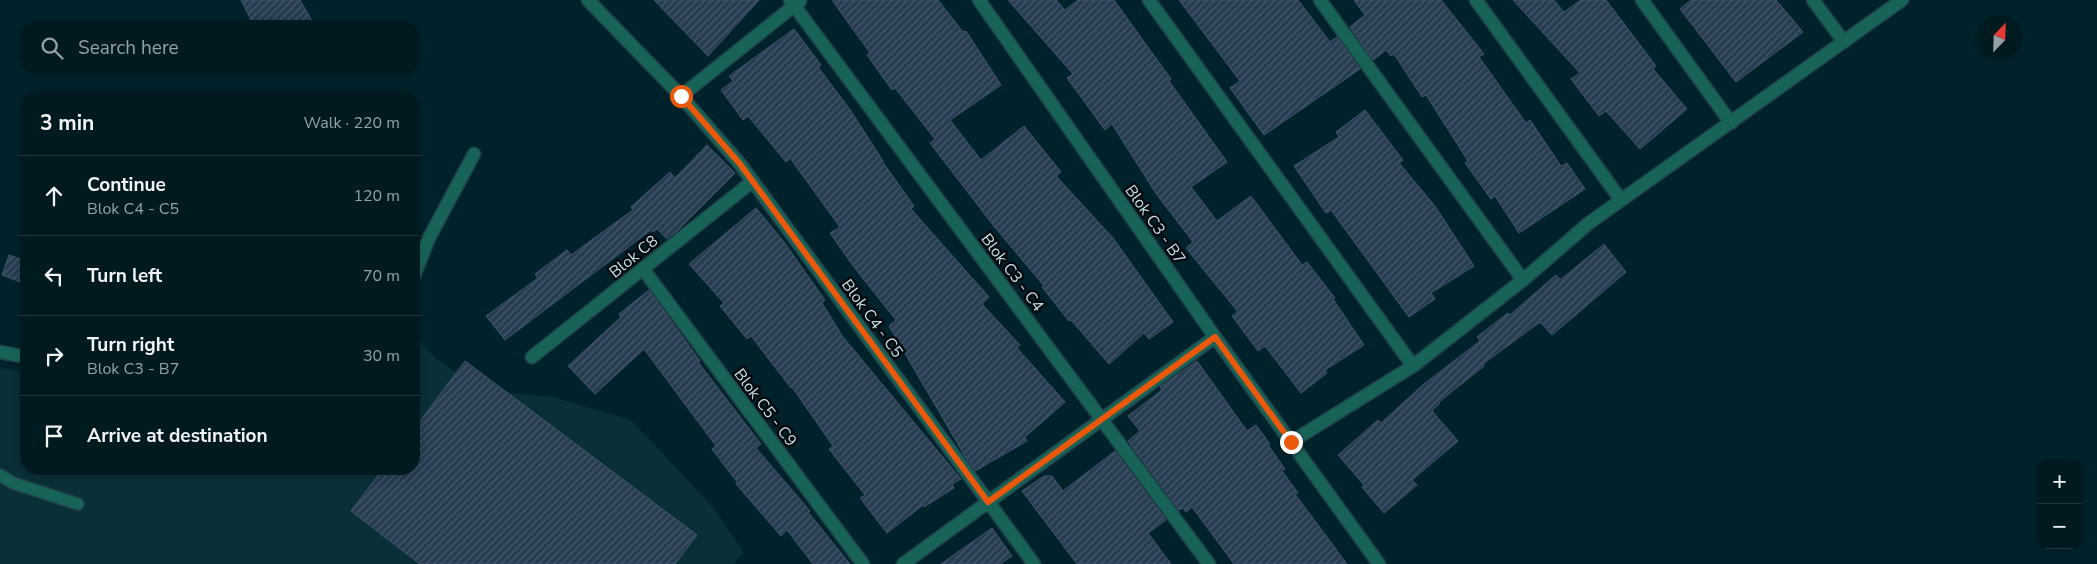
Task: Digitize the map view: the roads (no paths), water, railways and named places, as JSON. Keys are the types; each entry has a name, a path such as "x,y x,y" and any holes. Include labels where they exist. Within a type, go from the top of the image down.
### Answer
{"street":[{"name":"Blok C4 - C5","path":"588,0 681,96 753,181 1034,564"},
{"name":"Blok C3 - B7","path":"979,0 1215,337 1379,564"},
{"path":"1149,0 1412,366"},
{"path":"1320,0 1523,280"},
{"path":"1476,0 1621,200"},
{"path":"1642,0 1731,123"},
{"path":"1813,0 1844,42"},
{"path":"1291,442 1412,366 1523,280 1589,223 1902,0"},
{"path":"681,96 795,1"},
{"name":"Blok C3 - C4","path":"795,1 1209,564"},
{"path":"420,260 428,238 474,154"},
{"name":"Blok C8","path":"532,357 753,181"},
{"name":"Blok C5 - C9","path":"643,269 863,564"},
{"path":"903,564 1215,337"},
{"path":"0,352 20,356"}],"lane":[{"path":"0,475 13,483 78,504"}]}
